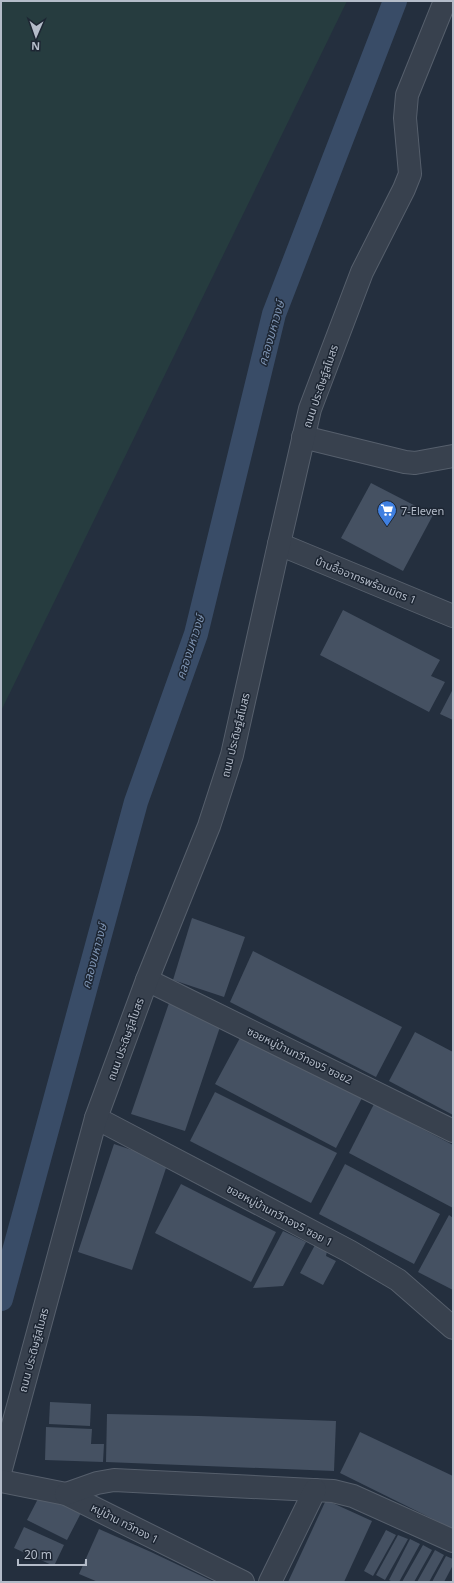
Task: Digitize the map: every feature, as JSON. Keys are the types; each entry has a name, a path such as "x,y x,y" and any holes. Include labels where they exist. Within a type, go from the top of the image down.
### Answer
{"street":[{"name":"ถนน ประดิษฐ์สโมสร","path":"1,1469 96,1118 147,980 209,826 232,755 310,409 362,272 404,189 410,174 405,118 407,95 445,1"},
{"path":"303,437 405,462 415,463 453,456"},
{"name":"บ้านอื้ออาทรพร้อมมิตร 1","path":"279,544 453,616"},
{"name":"ซอยหมู่บ้านทวีทอง5 ซอย2","path":"147,980 453,1131"},
{"name":"ซอยหมู่บ้านทวีทอง5 ซอย 1","path":"96,1118 349,1251 398,1280 452,1326"},
{"path":"66,1494 97,1483 114,1480 333,1491 353,1496 453,1541"},
{"name":"หมู่บ้าน ทวีทอง 1","path":"1,1481 66,1494 244,1582"},
{"path":"270,1582 315,1490"}],"green space":[{"path":"1,1 347,1 1,711"}],"building":[{"name":"7-Eleven","path":"371,483 433,515 403,571 341,538"},
{"path":"343,610 440,660 431,676 445,682 429,712 320,655"},
{"path":"453,689 453,720 440,714"},
{"path":"192,918 245,937 224,997 173,980"},
{"path":"253,951 402,1027 376,1077 230,1002"},
{"path":"169,1003 222,1021 185,1131 131,1114"},
{"path":"415,1032 453,1052 453,1115 389,1081"},
{"path":"241,1036 362,1098 336,1148 215,1084"},
{"path":"215,1092 337,1153 311,1203 190,1141"},
{"path":"374,1104 453,1145 453,1208 349,1153"},
{"path":"114,1144 168,1162 132,1270 78,1252"},
{"path":"345,1164 440,1214 414,1264 319,1214"},
{"path":"181,1184 276,1232 251,1282 155,1233"},
{"path":"449,1215 453,1218 453,1290 418,1272"},
{"path":"283,1231 306,1242 283,1286 253,1288"},
{"path":"315,1245 327,1251 326,1256 336,1261 323,1285 300,1273"},
{"path":"50,1402 91,1404 90,1426 49,1424"},
{"path":"107,1414 336,1421 334,1471 106,1462"},
{"path":"46,1427 92,1429 91,1444 104,1444 103,1462 45,1460"},
{"path":"360,1432 453,1476 453,1529 340,1473"},
{"path":"41,1493 81,1513 67,1540 27,1520"},
{"path":"326,1500 372,1521 344,1582 288,1582"},
{"path":"24,1527 64,1545 54,1566 14,1548"},
{"path":"99,1529 214,1582 98,1582 79,1574"},
{"path":"386,1530 396,1535 373,1576 364,1571"},
{"path":"398,1535 408,1539 385,1580 376,1575"},
{"path":"410,1539 420,1544 399,1582 393,1582 389,1580"},
{"path":"423,1545 432,1550 414,1582 402,1582"},
{"path":"435,1550 444,1555 429,1582 417,1582"},
{"path":"446,1556 453,1559 453,1565 444,1582 432,1582"}],"waterway":[{"name":"คลองมหาวงษ์","path":"1,1299 136,802 196,634 274,314 395,1"}],"place":[{"name":"7-Eleven","path":"387,527"}]}
